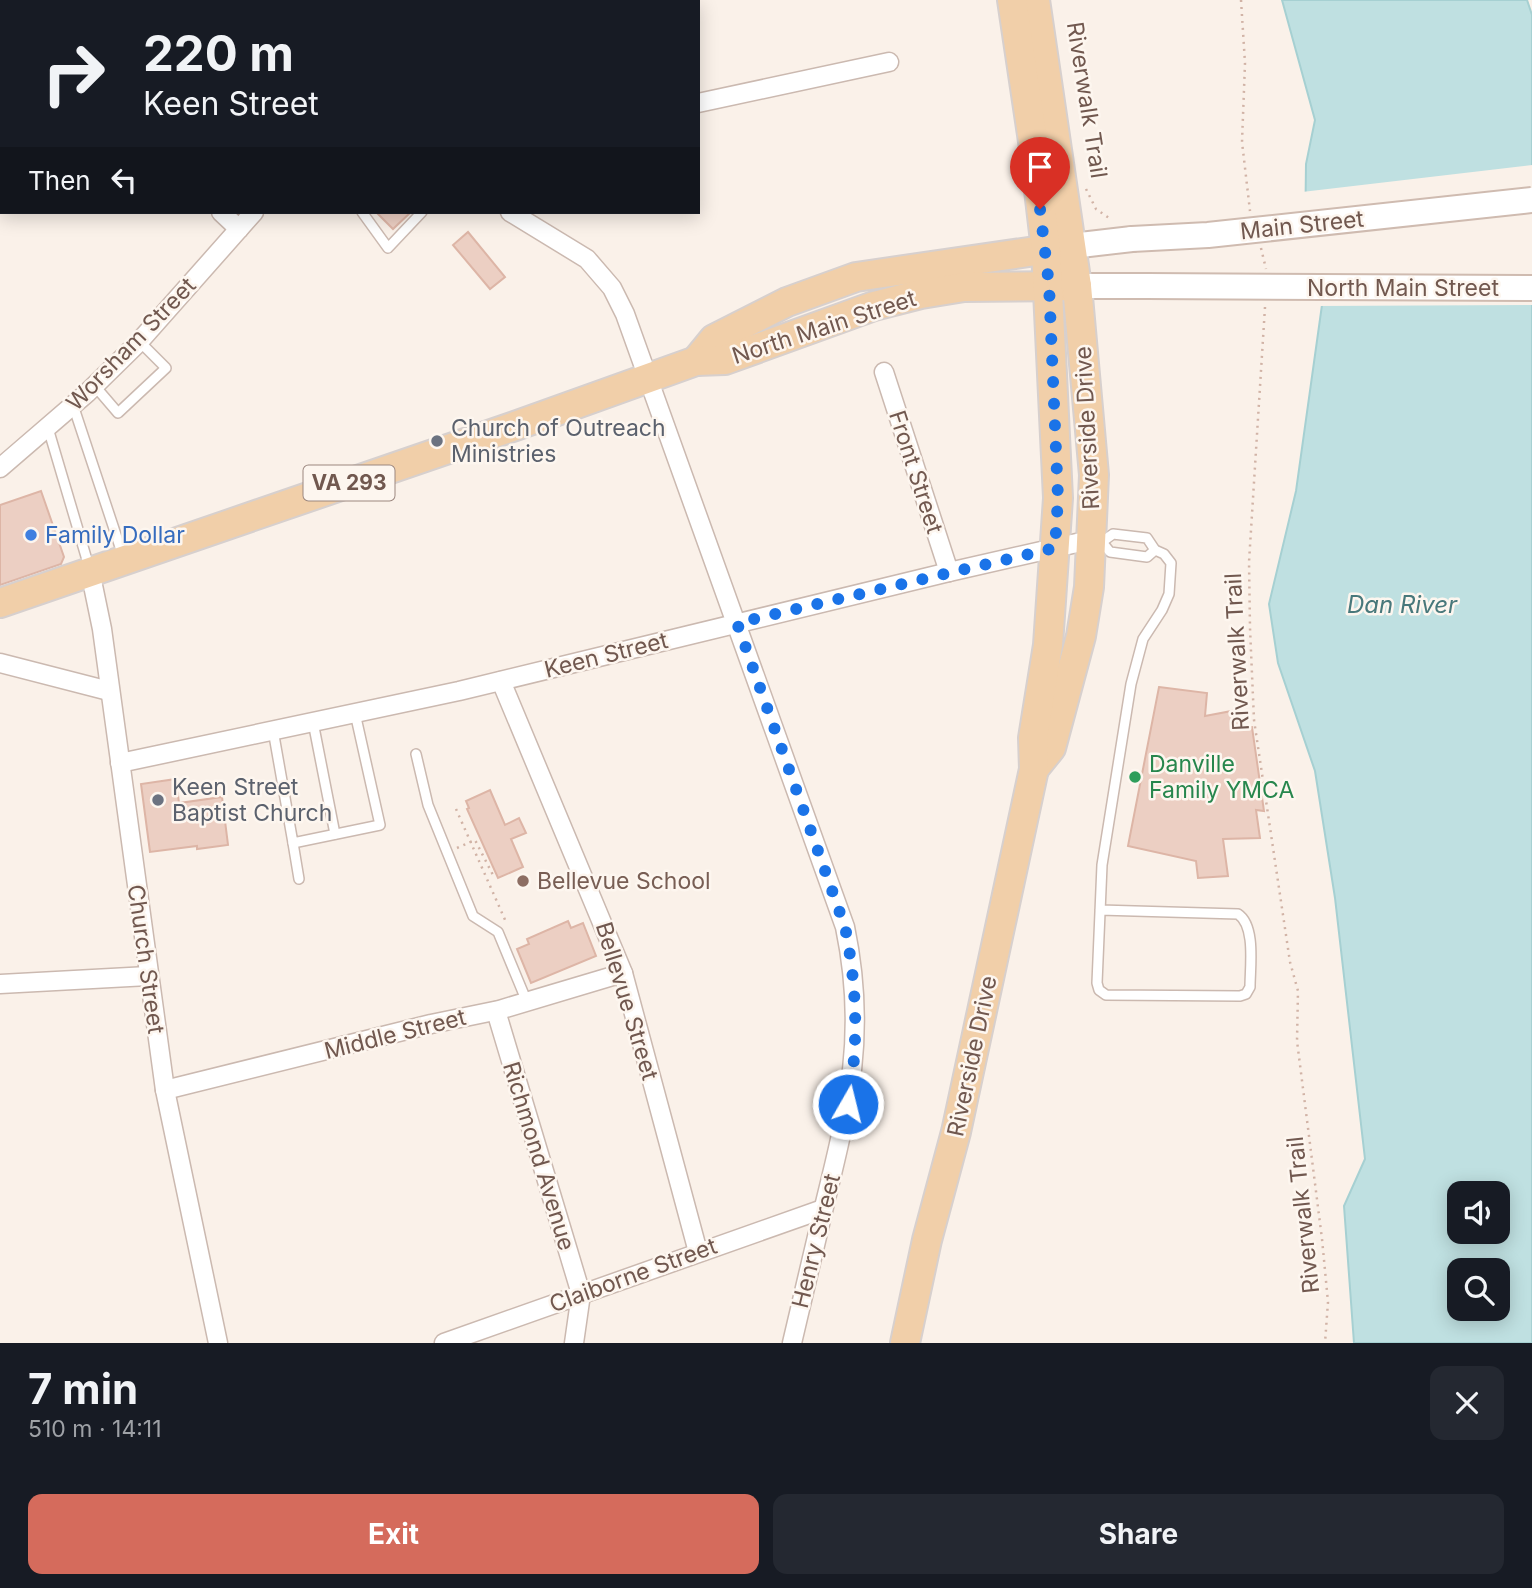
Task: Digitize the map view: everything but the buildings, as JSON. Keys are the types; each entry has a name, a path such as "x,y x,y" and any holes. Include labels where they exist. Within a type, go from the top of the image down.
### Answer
{"main road":[{"path":"1012,0 1032,136 1059,248"},
{"path":"1035,0 1059,248"},
{"name":"Main Street","path":"1059,248 1124,230 1219,234 1532,200"},
{"name":"Riverside Drive","path":"905,1343 927,1240 956,1132 1034,769 1033,738 1048,645 1058,498 1049,285 1059,248"},
{"name":"Riverside Drive","path":"1034,769 1051,748 1074,669 1096,541 1094,475 1077,286 1059,248"},
{"name":"North Main Street","path":"696,360 714,339 787,302 856,277 1059,248"},
{"name":"North Main Street","path":"0,603 515,426 696,360 725,360 874,306 921,294 964,288 1049,285 1532,288"}],"street":[{"path":"700,103 890,62"},
{"path":"223,214 239,229"},
{"name":"Worsham Street","path":"0,468 48,428 139,341 252,214"},
{"name":"Henry Street","path":"513,214 587,259 612,288 625,314 837,901 852,960 856,1029 853,1080 792,1343"},
{"name":"Front Street","path":"884,372 948,572"},
{"name":"Keen Street","path":"120,763 501,681 948,572 1096,541"},
{"name":"Church Street","path":"90,571 102,629 165,1090 218,1343"},
{"path":"0,663 109,691"},
{"name":"Bellevue Street","path":"501,681 623,973 698,1252"},
{"name":"Middle Street","path":"165,1090 431,1024 496,1011 623,973"},
{"path":"0,984 148,976"},
{"name":"Richmond Avenue","path":"496,1011 581,1294 574,1343"},
{"name":"Claiborne Street","path":"444,1343 823,1209"}],"lane":[{"path":"363,214 388,248 420,214"},
{"path":"94,385 118,412 166,368 139,341"},
{"path":"73,405 124,560"},
{"path":"48,428 90,571"},
{"path":"1100,911 1238,914 1244,918 1250,931 1250,988 1240,996 1106,995 1099,990 1097,983 1100,911 1102,865 1131,684 1143,639 1169,594 1171,564 1164,554 1155,550 1147,538 1113,534 1096,541 1110,552 1122,554 1147,557 1155,550"},
{"path":"293,844 380,825 355,713"},
{"path":"313,722 335,834"},
{"path":"273,730 299,879"},
{"path":"416,754 428,805 474,916 498,932 527,1002"}],"path":[{"path":"1241,0 1245,63 1242,142 1252,219"},
{"name":"Riverwalk Trail","path":"1083,184 1096,208 1124,230"},
{"path":"1259,240 1266,277"},
{"name":"Riverwalk Trail","path":"1265,296 1249,562 1254,712 1290,962 1298,991 1297,1041 1312,1144 1328,1303 1325,1343"},
{"path":"456,809 508,927 498,932"},
{"path":"469,842 475,840 494,875 497,874"}],"water":[{"name":"Dan River","path":"1282,0 1527,0 1532,15 1532,1343 1354,1343 1344,1206 1365,1159 1335,898 1315,771 1278,663 1269,604 1296,491 1322,305 1305,244 1306,164 1315,120"}],"pier":[{"path":"1532,165 1532,305 1318,306 1302,245 1302,192"}],"place":[{"name":"Church of Outreach Ministries","path":"437,441"},
{"name":"Family Dollar","path":"31,535"},
{"name":"Danville Family YMCA","path":"1135,777"},
{"name":"Keen Street Baptist Church","path":"158,800"},
{"name":"Bellevue School","path":"523,881"}],"route":[{"path":"848,1104 856,1041 852,960 845,927 737,623 1055,548 1058,498 1049,285 1040,209"}]}
